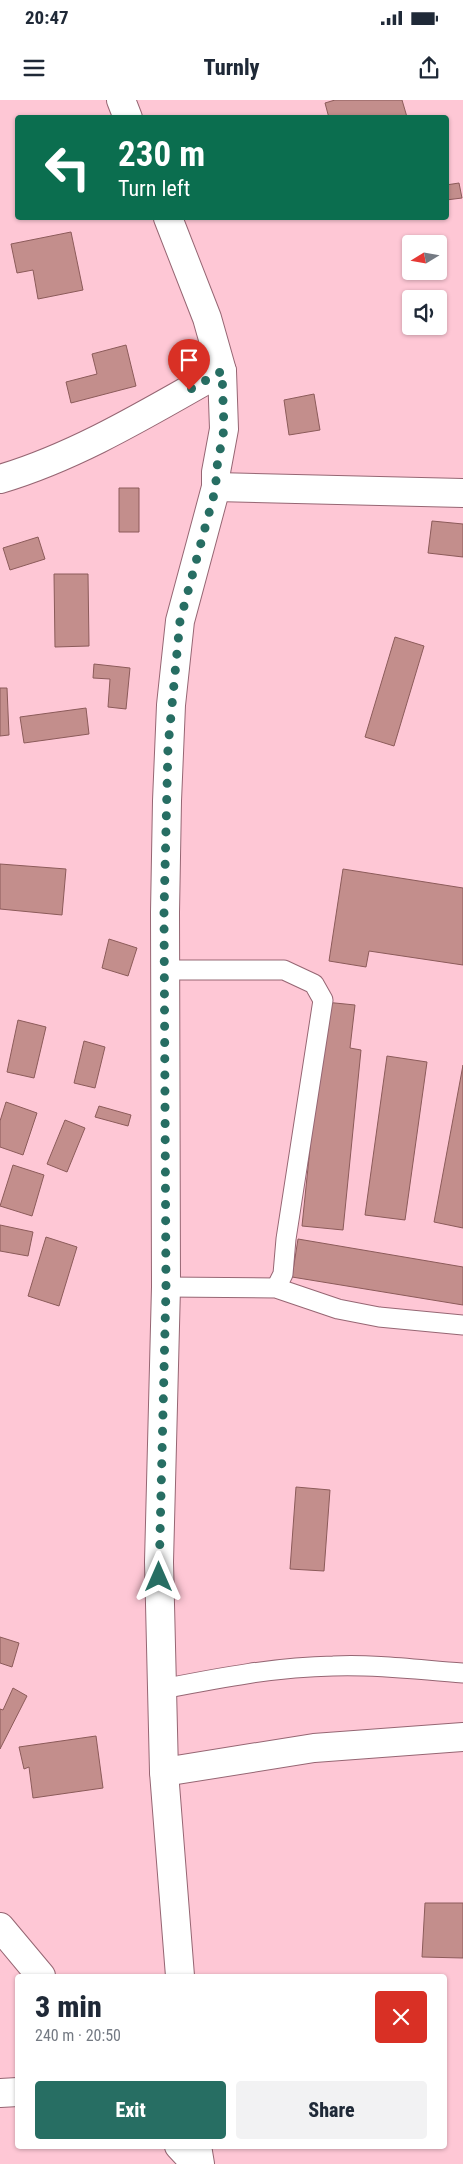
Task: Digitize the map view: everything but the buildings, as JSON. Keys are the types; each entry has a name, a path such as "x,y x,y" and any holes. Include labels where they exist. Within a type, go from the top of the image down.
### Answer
{"street":[{"path":"121,100 127,115"},
{"path":"169,220 206,318 222,371 224,429 216,472 216,487 190,579 178,640 168,747 165,970 166,1288 159,1562 164,1772 180,1974"},
{"path":"0,479 85,445 156,409 222,371"},
{"path":"216,487 463,493"},
{"path":"164,1772 314,1748 463,1738"},
{"path":"0,1927 39,1974"},
{"path":"0,2093 15,2092"},
{"path":"182,2149 196,2164"},
{"path":"198,2149 200,2164"}],"lane":[{"path":"165,970 284,970 314,984 323,1000 286,1239 283,1274 276,1288"},
{"path":"166,1288 276,1288 338,1309 379,1316 463,1325"},
{"path":"162,1689 236,1674 332,1666 376,1666 463,1673"}],"route":[{"path":"159,1577 166,1288 164,912 168,747 180,621 216,487 216,472 224,429 222,371 189,390"}]}
